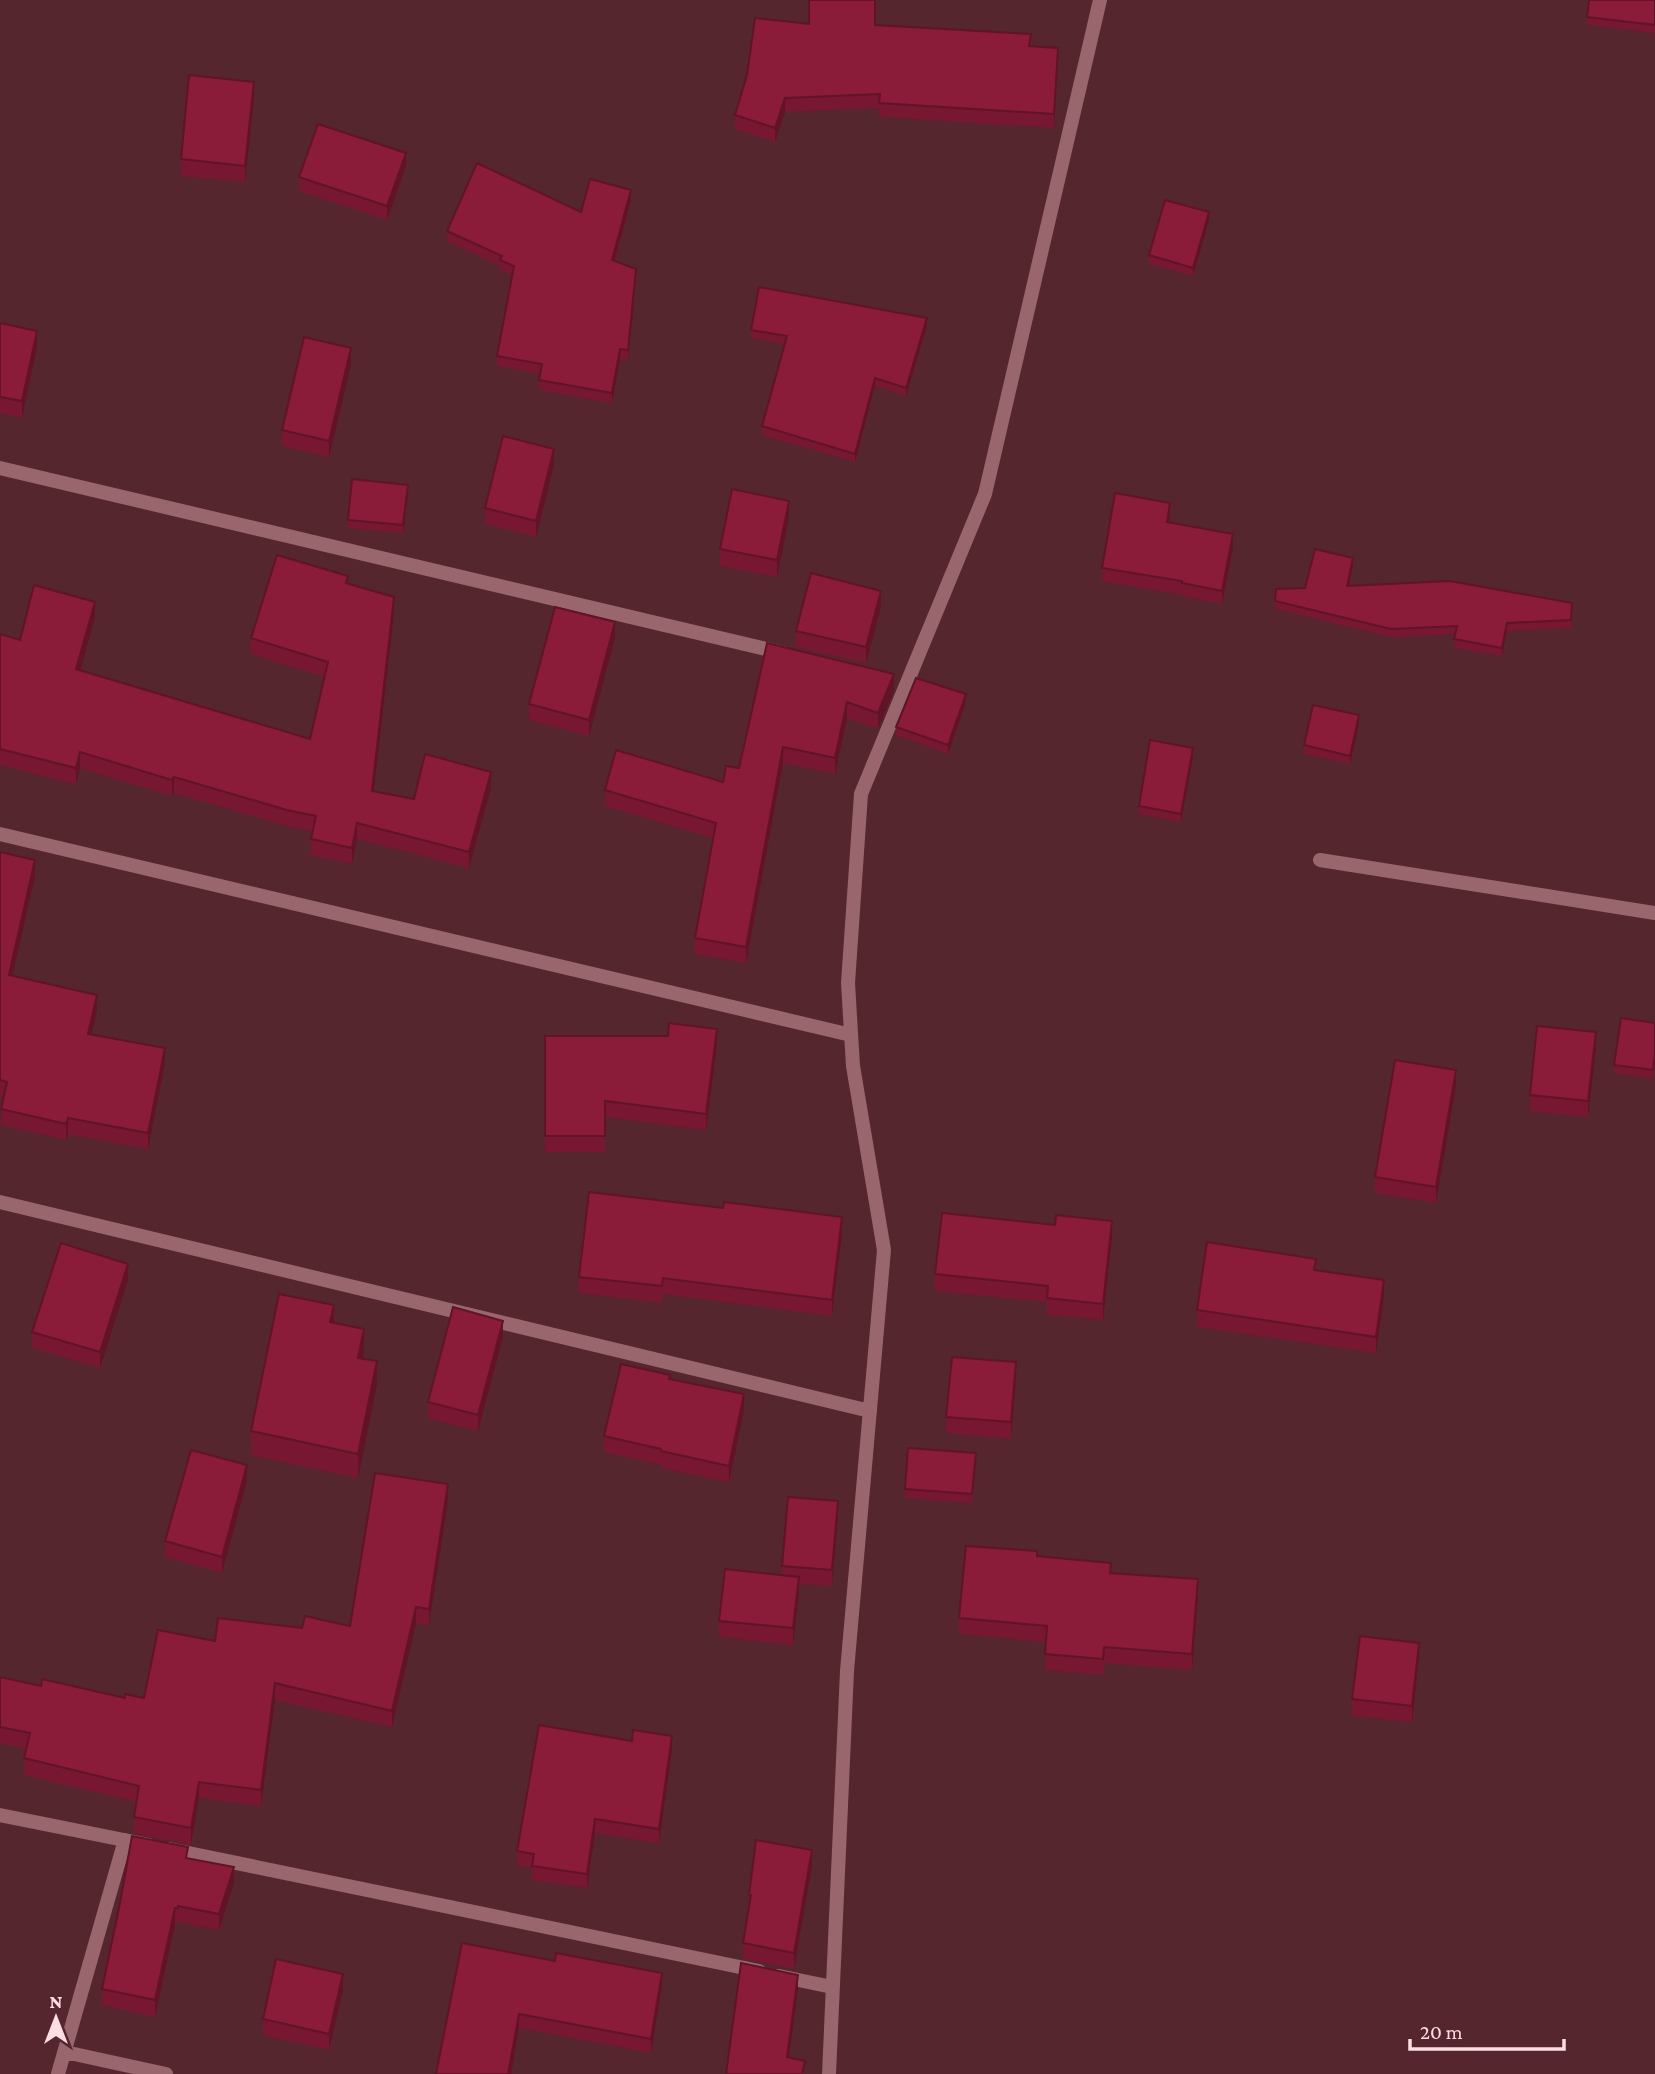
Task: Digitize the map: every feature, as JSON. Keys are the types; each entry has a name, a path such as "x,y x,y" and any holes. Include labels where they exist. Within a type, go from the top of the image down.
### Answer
{"street":[{"path":"829,2074 847,1671 884,1250 853,1066 848,983 861,794 900,681 985,494 1100,0"},
{"path":"0,468 799,657"},
{"path":"0,834 851,1035"},
{"path":"1320,860 1655,913"},
{"path":"0,1202 870,1411"},
{"path":"0,1815 832,1987"},
{"path":"58,2074 125,1840"},
{"path":"65,2053 166,2074"}],"building":[{"path":"809,0 875,0 875,25 1031,34 1029,46 1058,48 1054,114 879,103 880,94 785,98 775,128 735,115 747,75 755,18 809,24"},
{"path":"1589,0 1655,0 1655,25 1587,17"},
{"path":"189,75 254,82 245,166 181,159"},
{"path":"318,124 406,153 387,206 299,177"},
{"path":"477,163 581,212 590,179 631,190 612,260 636,269 628,350 620,349 612,393 539,380 542,364 497,356 514,266 500,260 502,256 447,231"},
{"path":"1165,200 1209,212 1193,268 1149,255"},
{"path":"759,287 927,318 906,388 875,378 855,454 762,426 787,336 751,330"},
{"path":"0,323 37,331 22,401 0,397"},
{"path":"304,337 351,348 329,441 282,430"},
{"path":"503,436 554,449 536,521 485,508"},
{"path":"352,479 408,485 403,525 348,520"},
{"path":"732,489 789,501 777,560 720,549"},
{"path":"1115,493 1170,503 1167,522 1233,534 1222,591 1182,581 1102,568"},
{"path":"1315,549 1353,558 1347,586 1450,581 1572,603 1571,620 1507,623 1502,648 1454,639 1457,626 1391,629 1275,601 1276,589 1305,588"},
{"path":"277,555 348,576 346,583 394,597 372,791 414,799 425,754 491,772 469,852 357,823 352,848 311,839 316,816 174,777 172,780 80,752 76,768 0,749 0,634 20,640 34,585 95,602 76,669 310,739 328,662 251,638"},
{"path":"811,573 881,591 866,647 796,631"},
{"path":"555,607 615,622 589,720 529,704"},
{"path":"767,643 894,674 878,713 847,702 835,758 783,747 746,947 695,938 716,823 605,790 616,750 723,782 726,766 739,768"},
{"path":"916,678 966,694 948,745 896,727"},
{"path":"1313,705 1359,715 1350,756 1304,745"},
{"path":"1150,740 1193,748 1181,814 1139,806"},
{"path":"0,852 35,860 9,975 97,995 88,1034 165,1048 148,1133 68,1118 66,1124 1,1109 7,1082 0,1080"},
{"path":"1621,1018 1655,1023 1653,1070 1614,1065"},
{"path":"669,1023 717,1029 706,1114 605,1101 605,1136 545,1136 545,1036 668,1036"},
{"path":"1537,1026 1596,1032 1588,1101 1530,1095"},
{"path":"1395,1060 1456,1070 1436,1187 1375,1177"},
{"path":"589,1192 723,1208 724,1202 842,1217 832,1300 663,1278 662,1286 579,1277"},
{"path":"942,1213 1055,1225 1056,1215 1112,1221 1103,1304 1047,1298 1048,1286 935,1274"},
{"path":"1207,1242 1316,1259 1314,1270 1384,1280 1376,1337 1197,1310"},
{"path":"61,1243 128,1264 100,1352 32,1332"},
{"path":"279,1294 334,1305 330,1322 364,1329 358,1358 377,1361 358,1454 251,1431"},
{"path":"453,1307 503,1321 478,1415 428,1402"},
{"path":"952,1357 1016,1362 1011,1422 946,1417"},
{"path":"621,1364 670,1375 669,1379 744,1394 729,1466 604,1436"},
{"path":"908,1448 976,1453 972,1494 905,1489"},
{"path":"191,1450 247,1465 222,1557 165,1541"},
{"path":"375,1473 448,1484 429,1609 416,1607 392,1711 275,1683 261,1790 199,1782 191,1828 134,1817 139,1786 24,1758 30,1733 0,1727 0,1677 41,1686 42,1679 125,1698 125,1694 144,1698 158,1630 215,1641 218,1618 302,1628 305,1616 350,1626"},
{"path":"788,1497 838,1501 832,1570 782,1566"},
{"path":"966,1546 1037,1551 1037,1556 1111,1563 1110,1573 1198,1579 1192,1654 1104,1647 1103,1659 1045,1654 1047,1626 959,1618"},
{"path":"725,1569 799,1577 793,1628 719,1621"},
{"path":"1360,1636 1419,1643 1412,1706 1352,1699"},
{"path":"539,1725 632,1741 633,1730 672,1736 659,1829 595,1819 587,1874 532,1866 534,1854 517,1851"},
{"path":"132,1836 188,1847 186,1858 234,1867 219,1914 178,1906 175,1908 155,2000 102,1989"},
{"path":"756,1840 812,1850 794,1953 743,1943"},
{"path":"462,1943 555,1961 556,1953 662,1973 651,2039 519,2014 508,2074 436,2074"},
{"path":"276,1959 343,1974 329,2034 263,2019"},
{"path":"741,1963 798,1975 787,2057 805,2061 802,2074 726,2074"}]}
